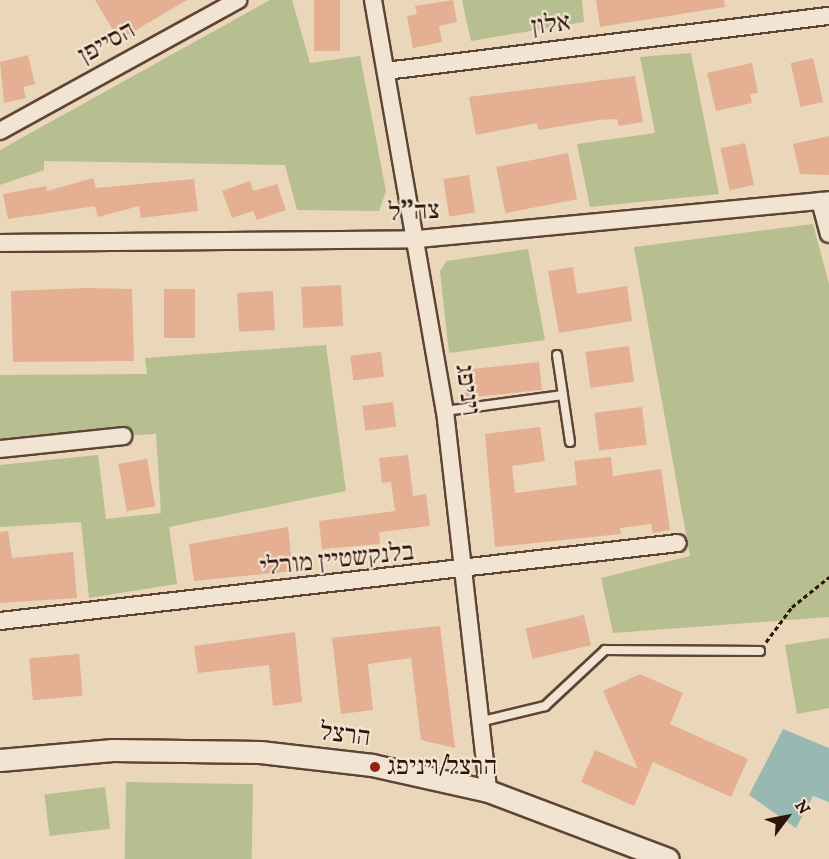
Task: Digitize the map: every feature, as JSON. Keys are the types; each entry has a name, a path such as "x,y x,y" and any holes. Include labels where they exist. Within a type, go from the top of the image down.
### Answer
{"street":[{"name":"הסייפן","path":"0,131 238,0"},
{"name":"ויניפג","path":"373,0 418,239 445,411 465,572 477,723 488,790"},
{"name":"אלון","path":"386,71 829,16"},
{"name":"צה\"ל","path":"0,243 418,239 824,200"},
{"path":"824,200 829,234"},
{"path":"0,449 123,436"},
{"name":"בלנקשטיין מורלי","path":"0,621 465,572 678,543"},
{"name":"הרצל","path":"0,760 114,750 260,752 372,765 488,790 668,859"}],"lane":[{"path":"557,355 570,442"},
{"path":"445,411 563,395"},
{"path":"477,723 545,706 605,650 760,651"}],"path":[{"path":"760,651 792,607 829,577"}],"green space":[{"path":"270,0 292,0 310,63 360,56 386,191 379,211 297,210 285,165 44,161 44,170 0,185 0,150"},
{"path":"462,0 582,0 584,22 471,41"},
{"path":"691,53 719,194 590,207 577,144 655,133 640,57"},
{"path":"813,224 829,284 829,617 613,633 601,578 690,556 634,247"},
{"path":"528,249 545,340 449,353 440,271 447,261"},
{"path":"326,345 346,491 169,527 177,584 89,598 81,522 0,527 0,465 98,455 106,519 161,513 156,434 0,442 0,375 147,374 145,358"},
{"path":"829,638 829,708 797,714 785,645"},
{"path":"126,782 253,784 252,859 125,859"},
{"path":"105,787 110,829 50,836 44,794"}],"water":[{"path":"783,729 829,748 829,802 813,796 796,828 749,795"}],"building":[{"path":"95,0 187,0 119,40"},
{"path":"314,0 340,0 340,51 314,51"},
{"path":"453,0 457,22 439,26 442,42 413,48 407,16 417,14 415,6"},
{"path":"596,0 724,0 725,7 600,27"},
{"path":"28,55 35,84 23,87 26,98 4,103 0,62"},
{"path":"813,58 823,102 801,107 791,63"},
{"path":"752,63 758,93 750,94 752,103 716,111 707,73"},
{"path":"635,76 643,122 619,126 617,119 598,120 538,130 537,123 476,135 469,97"},
{"path":"829,136 829,175 800,174 793,144"},
{"path":"745,143 754,185 729,190 721,148"},
{"path":"568,153 577,199 505,213 496,167"},
{"path":"469,175 475,213 449,217 443,179"},
{"path":"93,178 96,188 194,179 198,211 141,218 139,206 98,217 95,206 8,219 3,194 46,186 47,191"},
{"path":"250,181 253,191 277,184 286,210 257,220 253,211 232,218 222,191"},
{"path":"573,267 577,294 627,286 632,321 559,333 548,271"},
{"path":"341,285 343,326 303,328 301,287"},
{"path":"132,289 134,361 13,362 11,291"},
{"path":"164,289 195,289 195,338 164,338"},
{"path":"273,291 275,330 239,332 237,293"},
{"path":"629,346 634,382 590,388 585,352"},
{"path":"381,352 384,377 353,381 350,356"},
{"path":"539,362 542,390 465,398 462,370"},
{"path":"393,402 396,427 365,431 362,406"},
{"path":"642,407 647,445 599,451 594,413"},
{"path":"540,427 545,461 512,466 515,493 577,485 574,461 611,457 613,476 661,469 670,530 653,533 651,524 620,528 621,534 495,547 485,434"},
{"path":"408,455 413,496 426,494 430,526 379,532 380,544 322,549 319,521 395,511 391,482 382,483 379,458"},
{"path":"147,459 155,506 127,511 118,464"},
{"path":"288,527 293,571 194,581 189,544"},
{"path":"8,531 12,558 73,552 77,598 0,603 0,532"},
{"path":"584,615 591,645 533,659 526,628"},
{"path":"440,626 455,748 421,740 411,658 368,664 373,710 341,714 332,638"},
{"path":"295,632 302,702 273,706 269,665 198,673 194,646"},
{"path":"79,654 83,696 33,700 29,658"},
{"path":"640,674 683,693 670,724 748,759 731,797 653,762 634,806 581,782 595,750 638,769 603,691"}],"place":[{"name":"הרצל/ויניפג","path":"375,767"}]}
